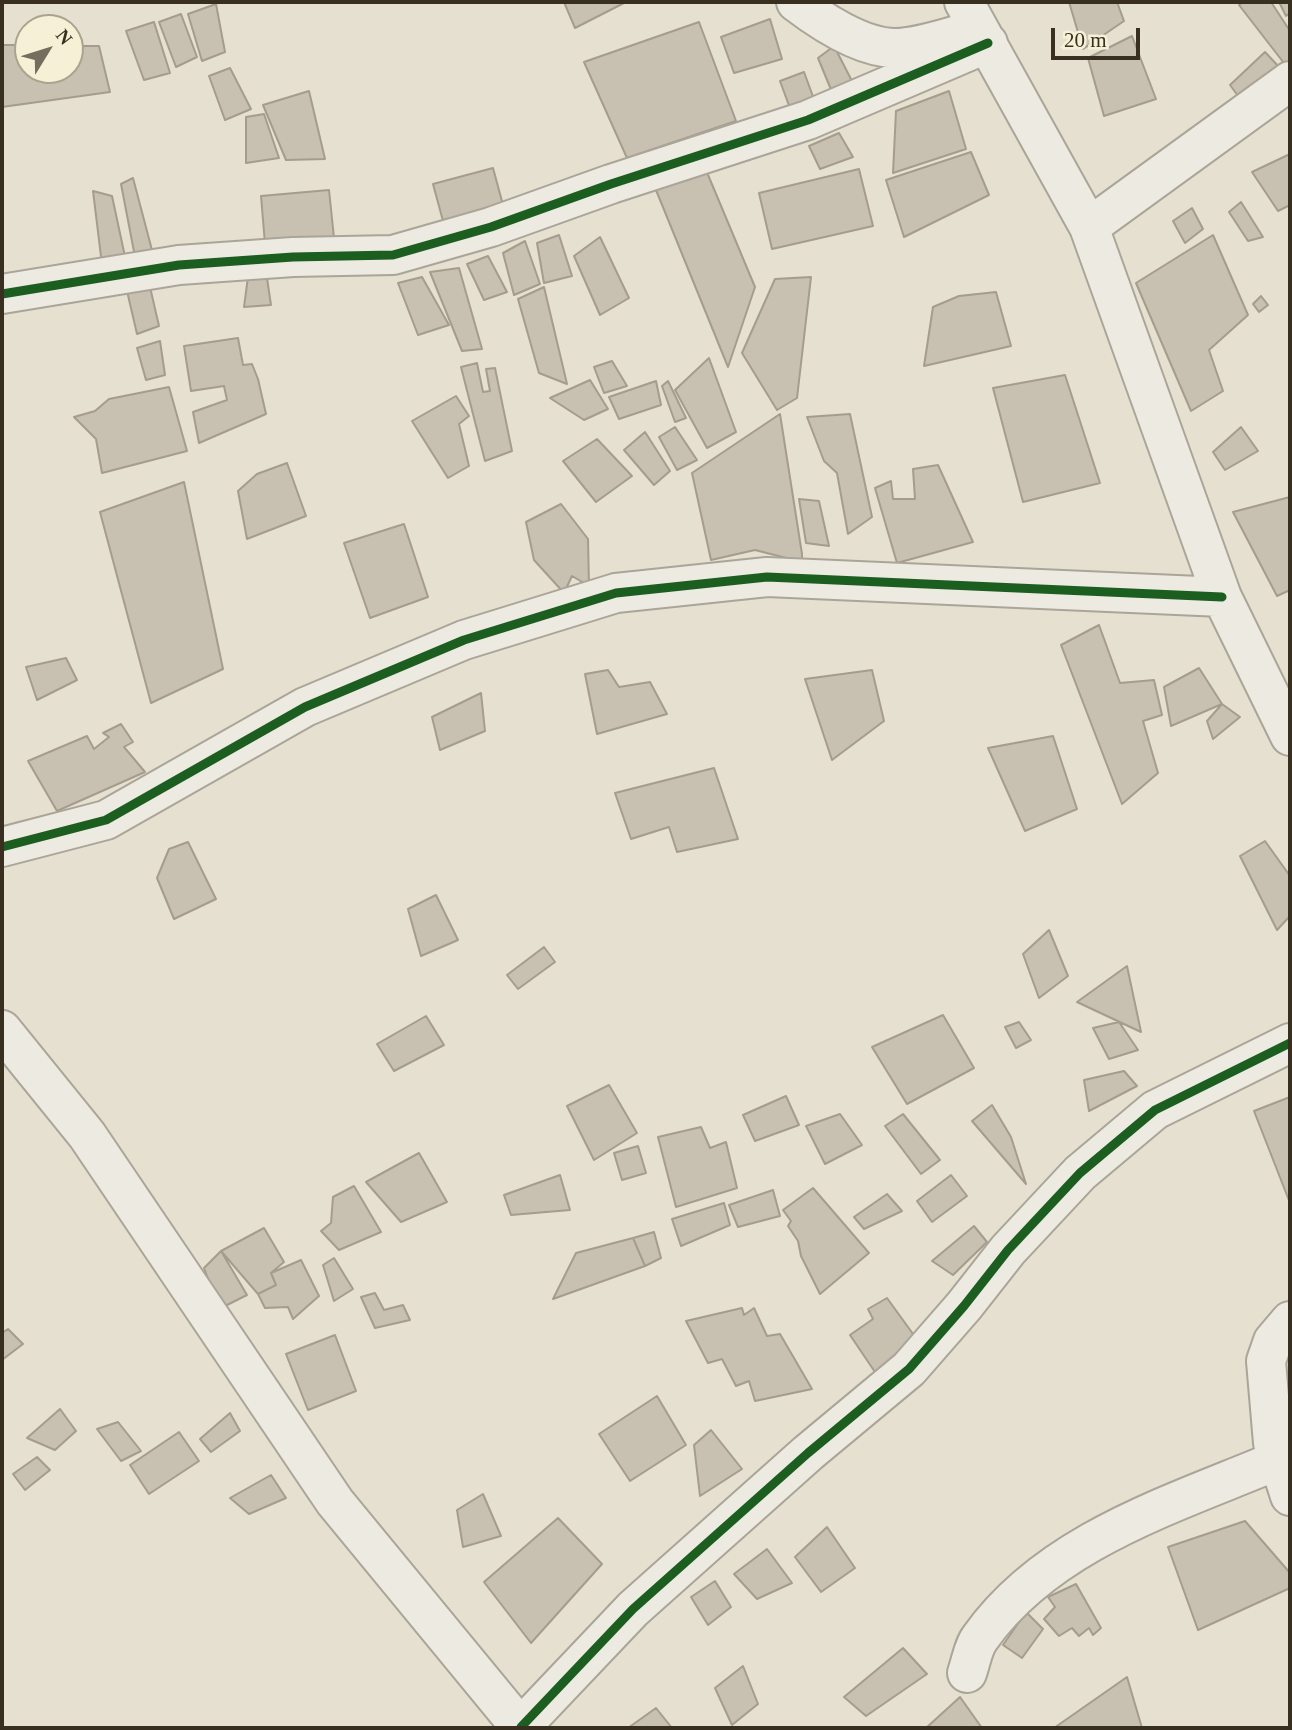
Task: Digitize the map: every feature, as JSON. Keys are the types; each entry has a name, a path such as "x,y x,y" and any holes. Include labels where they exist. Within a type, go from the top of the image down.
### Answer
{"street":[{"path":"796,2 822,22 857,39 895,48 937,40 978,24"},
{"path":"978,24 1089,226 1222,597 1290,736"},
{"path":"2,294 179,265 293,257 393,255 491,227 808,120 978,24"},
{"path":"1089,226 1290,81"},
{"path":"2,847 106,820 305,707 464,640 616,593 767,577 1222,597"},
{"path":"2,1030 87,1135 335,1502 521,1728 633,1609 808,1453 909,1369 1008,1250 1080,1173 1155,1110 1290,1043"},
{"path":"1290,1321 1273,1342 1266,1361 1273,1443 1290,1496"},
{"path":"967,1673 978,1640 1018,1595 1048,1570 1085,1545 1143,1516 1279,1460"}],"building":[{"path":"564,2 626,2 575,28"},
{"path":"1069,2 1117,2 1124,21 1083,49"},
{"path":"1243,2 1271,2 1290,31 1290,64 1287,67 1239,5"},
{"path":"1279,2 1290,2 1290,13 1286,16"},
{"path":"216,4 225,52 202,61 188,14"},
{"path":"181,14 197,57 176,67 159,22"},
{"path":"770,19 782,59 734,73 721,37"},
{"path":"154,22 170,73 144,80 126,31"},
{"path":"699,22 736,121 627,158 584,62"},
{"path":"1132,36 1156,99 1104,116 1088,58"},
{"path":"2,45 14,45 14,84 84,84 84,46 99,46 110,92 2,107"},
{"path":"834,46 853,83 832,92 818,58"},
{"path":"1265,52 1280,68 1241,100 1230,85"},
{"path":"230,68 251,109 225,120 209,76"},
{"path":"804,72 815,102 791,111 780,81"},
{"path":"309,91 325,159 286,160 263,105"},
{"path":"949,91 966,149 893,173 896,111"},
{"path":"264,114 279,158 246,163 246,117"},
{"path":"839,133 853,157 820,169 809,146"},
{"path":"971,152 989,195 904,237 886,180"},
{"path":"1290,154 1290,205 1278,211 1252,172"},
{"path":"493,168 503,205 443,221 433,184"},
{"path":"859,169 873,226 772,249 759,193"},
{"path":"706,170 755,287 728,367 656,190"},
{"path":"133,178 153,254 136,262 121,184"},
{"path":"329,190 334,238 265,244 261,196"},
{"path":"93,191 112,196 127,266 103,273"},
{"path":"1241,202 1263,237 1248,241 1229,212"},
{"path":"1192,208 1203,229 1185,243 1173,221"},
{"path":"559,235 572,276 544,283 537,243"},
{"path":"1213,235 1248,315 1209,350 1223,391 1191,411 1136,283"},
{"path":"600,237 629,298 600,315 574,256"},
{"path":"525,241 540,284 514,295 503,253"},
{"path":"488,256 507,292 484,300 467,264"},
{"path":"459,268 482,349 462,351 430,272"},
{"path":"248,277 267,278 271,305 244,307"},
{"path":"422,277 449,325 418,335 398,283"},
{"path":"811,277 797,398 777,410 742,353 775,279"},
{"path":"150,287 159,326 137,334 127,291"},
{"path":"544,287 567,384 539,373 518,299"},
{"path":"996,292 1011,346 924,366 933,307 959,296"},
{"path":"1261,296 1268,305 1259,312 1253,304"},
{"path":"238,338 243,365 252,364 266,414 199,443 193,412 227,400 224,386 191,391 184,346"},
{"path":"160,341 165,375 146,380 137,348"},
{"path":"709,358 736,432 707,448 675,390"},
{"path":"612,361 627,386 604,393 594,367"},
{"path":"477,363 483,392 490,391 486,369 495,368 512,451 485,461 461,367"},
{"path":"1065,375 1100,483 1023,502 993,388"},
{"path":"590,380 608,409 584,420 550,398"},
{"path":"656,381 661,405 619,419 609,397"},
{"path":"668,381 686,418 675,422 662,386"},
{"path":"169,387 187,451 102,473 96,439 74,417 95,411 109,399"},
{"path":"456,396 469,416 459,424 469,466 448,478 412,421"},
{"path":"780,414 802,562 755,550 711,560 692,473"},
{"path":"850,414 872,517 848,534 837,473 824,461 807,417"},
{"path":"675,427 697,460 677,470 659,437"},
{"path":"1241,427 1258,451 1225,470 1213,452"},
{"path":"645,432 670,471 654,485 624,450"},
{"path":"597,439 632,476 596,502 563,461"},
{"path":"287,463 306,516 247,539 238,491 257,474"},
{"path":"938,465 973,542 897,563 875,488 891,481 893,499 915,499 913,469"},
{"path":"184,482 223,669 151,703 100,512"},
{"path":"1290,497 1290,590 1277,596 1233,512"},
{"path":"799,499 819,501 829,546 806,543"},
{"path":"561,504 588,539 589,586 572,576 564,593 534,560 526,522"},
{"path":"404,524 428,597 370,618 344,543"},
{"path":"1099,625 1120,683 1154,680 1162,715 1143,721 1158,773 1122,804 1061,645"},
{"path":"66,658 77,680 37,700 26,667"},
{"path":"1199,668 1222,704 1171,726 1164,687"},
{"path":"608,670 619,687 650,682 667,714 597,734 585,674"},
{"path":"872,670 884,721 832,760 805,679"},
{"path":"481,693 485,731 440,750 432,717"},
{"path":"1222,704 1240,717 1213,739 1207,721"},
{"path":"121,724 133,742 124,747 145,772 57,811 28,761 87,736 94,749 109,737 103,733"},
{"path":"1053,736 1077,809 1025,831 988,748"},
{"path":"714,768 738,839 677,852 669,827 631,839 615,793"},
{"path":"1265,841 1290,876 1290,916 1277,930 1240,856"},
{"path":"188,842 216,899 174,919 157,878 169,849"},
{"path":"436,895 458,940 421,956 408,909"},
{"path":"1049,930 1068,976 1039,998 1023,954"},
{"path":"544,947 555,962 518,989 507,975"},
{"path":"1127,966 1141,1032 1077,1002"},
{"path":"943,1015 974,1068 907,1104 872,1047"},
{"path":"426,1016 444,1045 394,1071 377,1044"},
{"path":"1019,1022 1031,1040 1016,1048 1005,1027"},
{"path":"1119,1022 1138,1050 1109,1059 1093,1028"},
{"path":"1124,1071 1137,1086 1089,1111 1084,1080"},
{"path":"609,1085 637,1133 594,1160 567,1106"},
{"path":"786,1096 799,1125 755,1141 743,1115"},
{"path":"1290,1097 1290,1203 1254,1111"},
{"path":"992,1105 1011,1137 1026,1184 972,1121"},
{"path":"840,1114 862,1145 825,1164 806,1126"},
{"path":"903,1114 940,1160 921,1174 885,1126"},
{"path":"701,1127 710,1148 726,1142 737,1188 676,1207 658,1137"},
{"path":"638,1146 646,1173 622,1180 614,1153"},
{"path":"419,1153 447,1202 401,1222 366,1182"},
{"path":"560,1175 570,1210 511,1215 504,1195"},
{"path":"951,1175 967,1196 932,1222 917,1201"},
{"path":"354,1186 381,1232 339,1250 321,1231 331,1223 333,1197"},
{"path":"813,1188 869,1253 820,1294 801,1256 798,1241 788,1226 791,1221 783,1210"},
{"path":"773,1190 780,1216 738,1227 729,1205"},
{"path":"887,1194 902,1211 864,1229 854,1217"},
{"path":"724,1203 730,1225 681,1246 672,1219"},
{"path":"974,1226 987,1242 953,1275 932,1261"},
{"path":"264,1228 284,1262 271,1273 276,1285 258,1294 221,1251"},
{"path":"654,1232 661,1258 645,1266 633,1238"},
{"path":"633,1238 645,1266 553,1299 576,1253"},
{"path":"221,1251 247,1295 219,1309 204,1268"},
{"path":"334,1258 353,1289 334,1301 323,1265"},
{"path":"301,1260 319,1296 293,1319 288,1307 265,1308 258,1294 276,1285 271,1273"},
{"path":"375,1293 384,1310 403,1305 410,1320 375,1328 361,1297"},
{"path":"887,1298 921,1345 879,1378 850,1335 873,1319 868,1309"},
{"path":"742,1308 744,1315 754,1308 767,1336 780,1334 812,1389 755,1401 749,1381 736,1386 722,1359 708,1363 686,1321"},
{"path":"8,1329 23,1344 2,1360 2,1333"},
{"path":"335,1335 356,1391 308,1410 286,1354"},
{"path":"657,1396 686,1445 630,1481 599,1434"},
{"path":"60,1409 76,1431 55,1450 27,1438"},
{"path":"230,1413 240,1431 211,1452 200,1439"},
{"path":"118,1422 141,1451 121,1461 97,1429"},
{"path":"711,1430 742,1469 700,1496 694,1445"},
{"path":"179,1432 199,1461 149,1494 130,1465"},
{"path":"37,1457 50,1470 25,1490 13,1474"},
{"path":"271,1475 286,1498 249,1514 230,1498"},
{"path":"483,1494 501,1536 463,1547 457,1510"},
{"path":"558,1518 602,1564 531,1643 484,1582"},
{"path":"1245,1521 1290,1573 1290,1588 1198,1630 1168,1547"},
{"path":"827,1527 855,1568 821,1592 795,1557"},
{"path":"767,1549 792,1583 757,1599 734,1574"},
{"path":"715,1581 731,1607 708,1625 691,1597"},
{"path":"1076,1584 1101,1628 1093,1635 1089,1628 1079,1636 1072,1628 1059,1636 1044,1619 1055,1607 1048,1597"},
{"path":"1026,1612 1043,1629 1022,1658 1003,1645"},
{"path":"903,1648 927,1674 866,1716 844,1697"},
{"path":"743,1666 758,1704 732,1725 715,1688"},
{"path":"1127,1677 1142,1728 1054,1728"},
{"path":"960,1697 982,1728 926,1728"},
{"path":"656,1708 672,1728 628,1728"}],"cycle path":[{"path":"2,294 179,265 293,257 393,255 491,227 611,184 808,120 988,43"},
{"path":"2,847 106,820 305,707 464,640 616,593 767,577 1222,597"},
{"path":"521,1727 633,1609 808,1453 909,1369 1008,1250 1080,1173 1155,1110 1290,1043"}]}
